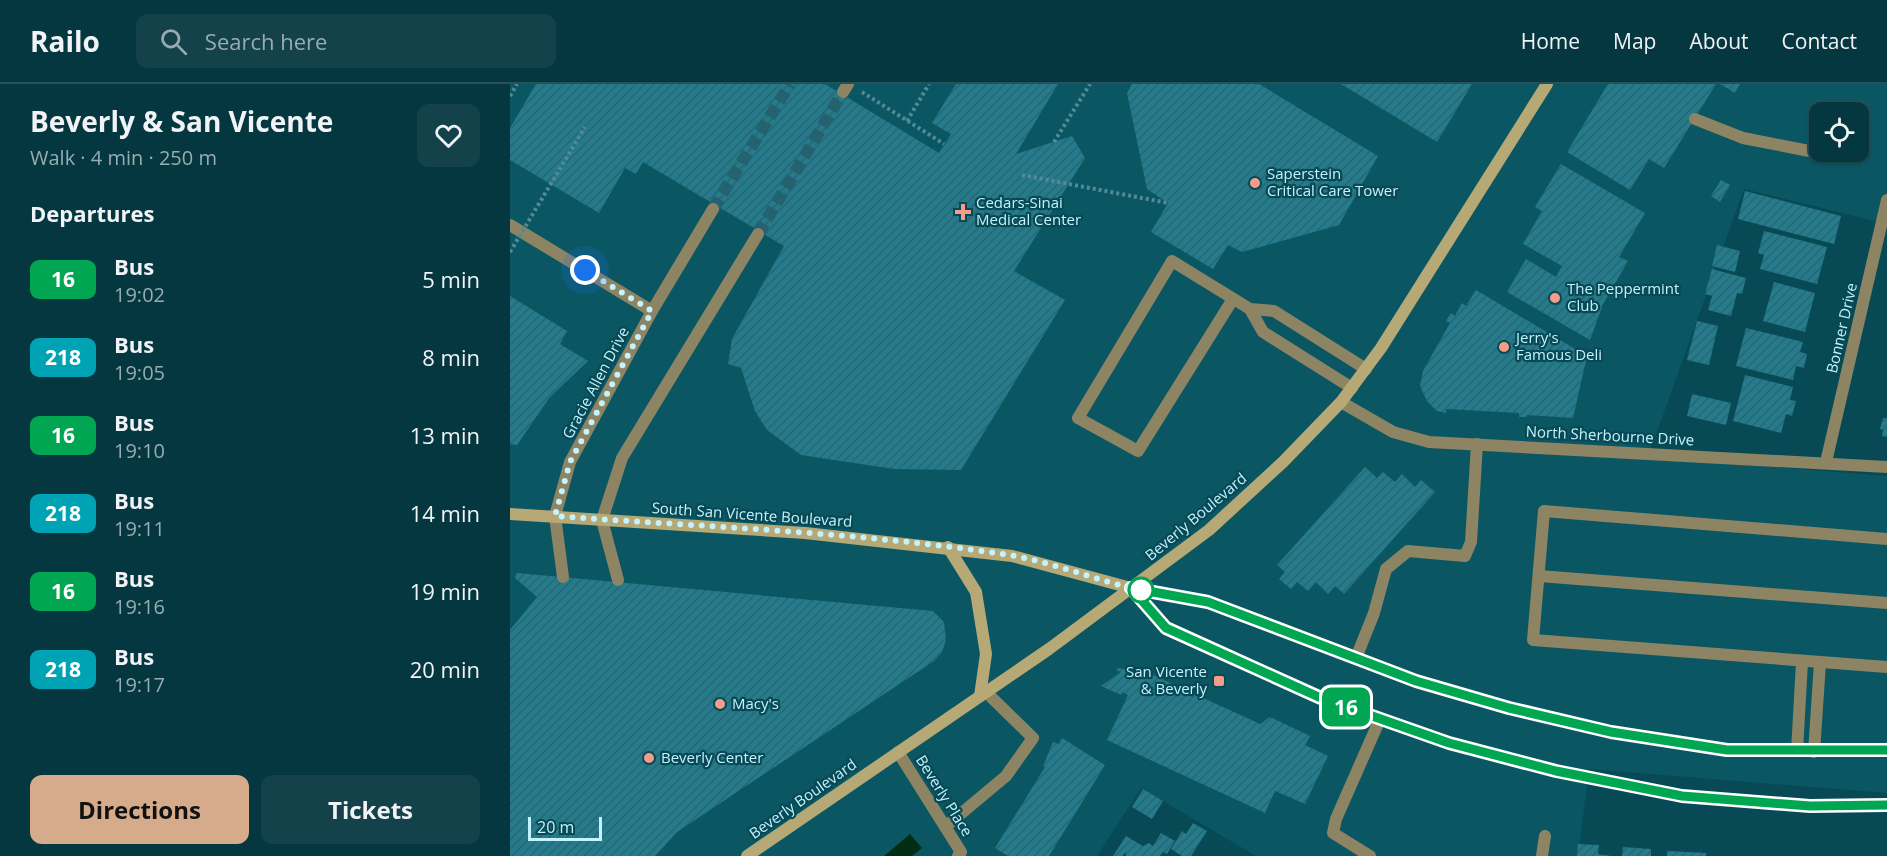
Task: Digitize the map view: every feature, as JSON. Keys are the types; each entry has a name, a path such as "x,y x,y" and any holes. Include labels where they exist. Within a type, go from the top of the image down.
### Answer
{"main road":[{"name":"Beverly Boulevard","path":"747,856 983,694 1131,588 1209,530 1283,462 1341,402 1366,369 1546,84"},
{"name":"South San Vicente Boulevard","path":"510,514 805,533 948,547 1012,556 1131,588 1208,602 1416,681 1509,708 1611,732 1727,750 1814,752 1887,750"},
{"path":"948,547 976,592 986,654 983,694"},
{"path":"1131,588 1166,628 1321,698 1449,743 1556,771 1682,796 1810,806 1887,805"}],"street":[{"path":"1695,119 1743,138 1809,151"},
{"name":"Bonner Drive","path":"1826,462 1887,200"},
{"name":"Gracie Allen Drive","path":"555,516 570,462 652,311 714,208"},
{"path":"510,225 652,311"},
{"path":"618,580 602,520 622,458 758,234"},
{"path":"1233,299 1138,451 1078,418 1172,261 1250,309 1274,311 1366,369"},
{"path":"1250,309 1263,332 1352,388"},
{"name":"North Sherbourne Drive","path":"1341,402 1393,432 1429,442 1887,467"},
{"path":"1356,658 1374,613 1386,569 1408,551 1465,556 1471,542 1477,444"},
{"path":"1887,538 1544,511 1533,640 1887,667"},
{"path":"555,516 562,577"},
{"path":"1539,576 1887,603"},
{"path":"1797,751 1802,662"},
{"path":"1814,752 1820,663"},
{"path":"945,827 1006,776 1033,738 983,694"},
{"path":"1370,856 1333,833 1336,819 1380,719"},
{"name":"Beverly Place","path":"898,752 961,855"},
{"path":"1542,856 1545,836"}],"path":[{"path":"510,96 517,84"},
{"path":"907,121 929,84"},
{"path":"1054,142 1090,84"},
{"path":"850,89 944,144"},
{"path":"510,252 585,127"},
{"path":"1022,176 1168,203"}],"shaded area":[{"path":"510,84 1887,84 1887,224 1744,189 1648,457 1887,476 1887,793 1589,769 1578,856 1256,856 1141,788 1097,856 510,856"},
{"path":"910,834 922,848 912,856 884,856"}],"building":[{"path":"536,84 825,84 939,153 951,134 932,123 956,84 1058,84 1016,154 1072,136 1085,158 1014,271 1065,300 961,470 894,469 801,455 767,430 755,411 741,368 728,364 732,339 784,246 643,162 636,174 625,168 599,213 510,160 510,128"},
{"name":"Saperstein Critical Care Tower","path":"1132,84 1259,84 1378,156 1339,225 1242,252 1228,245 1213,269 1151,232 1168,203 1147,189 1127,93"},
{"path":"1341,84 1472,84 1437,142"},
{"path":"1608,84 1716,84 1664,168 1649,159 1630,190 1567,152"},
{"path":"1720,84 1740,84 1735,93"},
{"path":"1561,164 1645,213 1619,257 1628,261 1603,304 1590,340 1507,292 1526,259 1556,277 1562,266 1523,244 1542,211 1535,207"},
{"path":"1721,180 1730,185 1720,202 1711,196"},
{"path":"1745,191 1841,216 1834,244 1738,219"},
{"path":"1764,231 1827,247 1817,284 1760,269 1764,255 1758,253"},
{"path":"1717,245 1740,251 1735,272 1712,266"},
{"path":"1712,269 1746,278 1742,294 1737,293 1731,316 1708,310 1712,296 1705,294"},
{"path":"1774,282 1815,293 1805,332 1763,321"},
{"name":"Jerry's Famous Deli","path":"1476,290 1587,356 1573,418 1527,415 1519,417 1519,413 1446,409 1446,413 1437,411 1427,401 1420,386 1423,371 1450,323 1446,321 1451,313 1455,316 1462,303 1466,306"},
{"path":"510,296 567,331 560,344 588,361 550,397 517,445 510,444"},
{"path":"1697,321 1718,326 1709,365 1687,360"},
{"path":"1746,328 1803,342 1800,352 1807,354 1804,368 1796,366 1793,380 1736,366"},
{"path":"1745,375 1793,387 1790,400 1796,401 1792,416 1786,414 1781,433 1733,421"},
{"path":"1692,394 1731,403 1726,425 1687,416"},
{"path":"1883,418 1887,418 1887,437 1882,436 1883,430 1880,429"},
{"path":"1365,467 1377,478 1383,472 1395,482 1402,474 1415,487 1421,480 1435,492 1344,594 1335,586 1328,594 1316,582 1308,591 1297,582 1291,589 1279,579 1285,572 1277,565"},
{"name":"Beverly Center","path":"517,573 933,611 944,622 946,640 942,652 934,661 677,832 655,856 510,856 510,630 537,597 515,578"},
{"path":"1118,668 1139,671 1140,669 1260,724 1270,717 1310,736 1305,745 1328,756 1305,804 1275,791 1265,813 1107,740 1128,695 1122,692 1121,695 1101,686 1121,672 1117,671"},
{"path":"1062,738 1105,765 1049,856 1008,856 995,848 1045,767 1043,766 1053,742 1059,744"},
{"path":"1143,789 1163,801 1152,819 1132,807"},
{"path":"1193,823 1207,831 1191,856 1182,856 1171,849 1182,831 1186,834"},
{"path":"1161,833 1175,841 1167,854 1163,852 1160,856 1126,856 1125,852 1123,856 1113,856 1126,836 1143,846 1149,843 1153,846"},
{"path":"1578,844 1599,845 1598,854 1611,856 1577,856"},
{"path":"1623,847 1651,849 1651,856 1622,856"},
{"path":"1667,851 1706,853 1706,856 1667,856"}],"tunnel":[{"path":"713,209 790,84"},
{"path":"758,234 843,92"}],"bus line":[{"name":"16","path":"1887,750 1814,752 1727,750 1611,732 1509,708 1416,681 1208,602 1131,588 1166,628 1321,698 1449,743 1556,771 1682,796 1810,806 1887,805"}],"place":[{"name":"Saperstein Critical Care Tower","path":"1255,183"},
{"name":"Cedars-Sinai Medical Center","path":"963,212"},
{"name":"The Peppermint Club","path":"1555,298"},
{"name":"Jerry's Famous Deli","path":"1504,347"},
{"name":"San Vicente & Beverly","path":"1219,681"},
{"name":"Macy's","path":"720,704"},
{"name":"Beverly Center","path":"649,758"}],"route":[{"path":"585,270 652,311 570,462 555,516 805,533 948,547 1012,556 1150,592 1141,590"}]}
